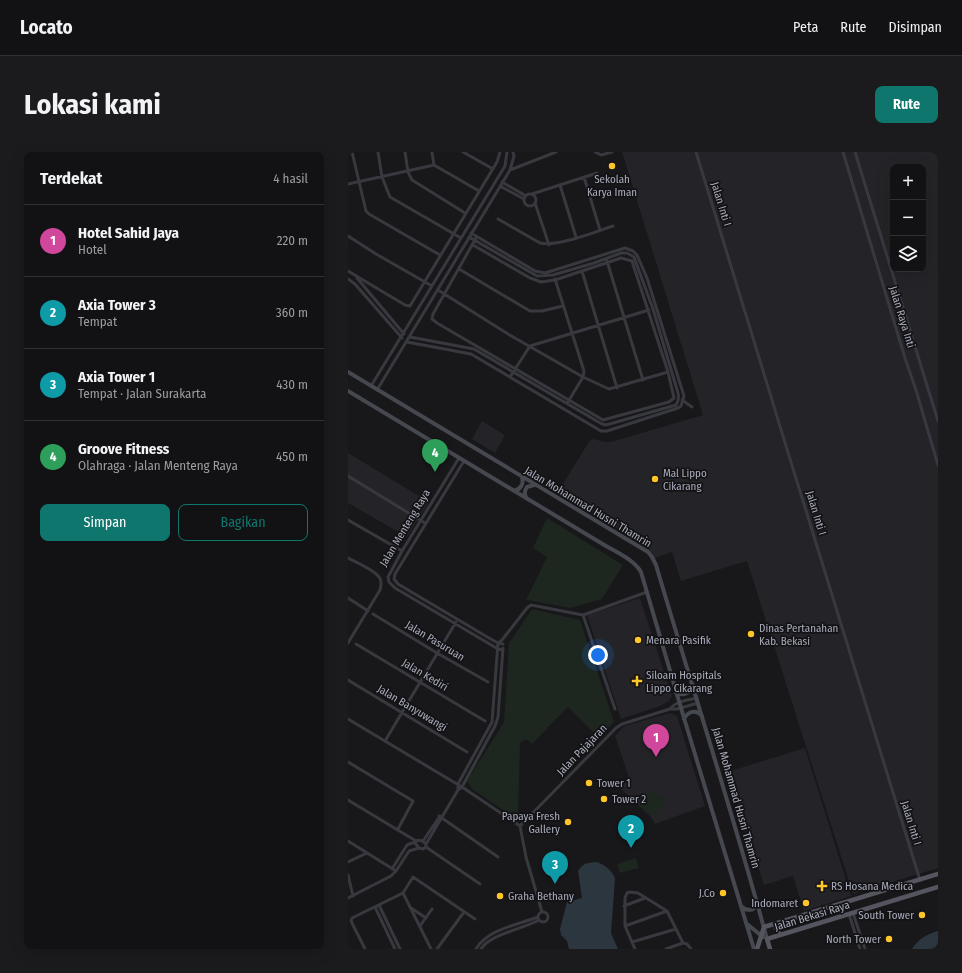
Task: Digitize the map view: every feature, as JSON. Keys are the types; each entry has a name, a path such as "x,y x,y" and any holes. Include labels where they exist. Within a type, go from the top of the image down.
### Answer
{"main road":[{"name":"Jalan Bekasi Raya","path":"755,949 764,927 938,874"},
{"name":"Jalan Bekasi Raya","path":"767,939 938,887"},
{"path":"776,923 776,931 780,935"},
{"name":"Jalan Mohammad Husni Thamrin","path":"767,939 770,949"}],"street":[{"path":"352,152 365,208 369,214 440,255"},
{"path":"378,152 382,177 392,198 461,238"},
{"path":"405,152 408,172 412,180 465,213"},
{"path":"432,152 434,165"},
{"path":"463,152 493,169"},
{"path":"348,271 408,306 411,304 493,169 500,152"},
{"path":"371,386 402,338 436,278 504,166 507,152"},
{"path":"377,390 510,170 514,156 513,152"},
{"path":"510,170 556,152"},
{"path":"595,152 601,155 612,152"},
{"name":"Jalan Inti I","path":"696,152 742,307 786,442 920,880"},
{"name":"Jalan Raya Inti","path":"843,152 938,465"},
{"name":"Jalan Raya Inti","path":"855,152 938,421"},
{"path":"348,184 408,172 434,165 479,191"},
{"path":"525,198 532,194 597,173"},
{"path":"584,177 600,230"},
{"path":"501,184 525,198 525,202 528,206 536,203"},
{"path":"560,185 576,238"},
{"path":"532,194 536,198 536,203 549,244"},
{"path":"479,209 484,212"},
{"path":"498,219 540,243 549,244 576,238 613,226"},
{"path":"470,235 536,272 545,273 625,248 633,251 637,255 647,278 663,336 674,398"},
{"path":"348,236 432,286"},
{"path":"473,245 538,282 555,280 621,258 632,261 669,372 678,393 679,399 676,405 602,424 568,402 473,347 433,320 433,314 476,239"},
{"path":"407,342 471,354 601,431 607,431 681,406 684,396 634,257 621,253 554,275 537,276 502,254"},
{"path":"593,258 594,263"},
{"path":"606,259 643,380"},
{"path":"459,269 510,300 530,310 542,311 564,306"},
{"path":"524,274 526,270"},
{"path":"553,270 584,371 564,409"},
{"path":"582,271 617,388"},
{"path":"354,275 404,334"},
{"path":"436,278 443,282"},
{"path":"643,279 647,278"},
{"path":"348,279 355,284 402,338"},
{"path":"438,290 582,377 609,389 617,388 669,372"},
{"path":"510,377 530,346 653,309"},
{"path":"410,337 473,347"},
{"path":"391,355 396,358"},
{"name":"Jalan Mohammad Husni Thamrin","path":"348,372 648,552 652,557 656,565 703,716 767,939"},
{"path":"348,391 634,564 641,572 684,720 755,949"},
{"path":"568,402 603,420 669,402 674,398 679,399 692,407"},
{"name":"Jalan Menteng Raya","path":"459,458 390,571 388,577 389,582 395,588 502,650"},
{"name":"Jalan Menteng Raya","path":"464,461 425,523 395,574 394,579 398,584 498,643 502,641"},
{"path":"348,476 425,523"},
{"path":"514,491 520,488 523,480 522,476"},
{"path":"527,499 524,491 527,487 535,485"},
{"path":"348,520 407,554"},
{"path":"348,558 374,572 380,577 381,580 380,590 349,641"},
{"path":"348,898 388,879 396,871 409,851 419,848 423,849 441,817 462,786 497,722 502,641 527,608 531,605 582,615 647,592"},
{"path":"348,598 368,611"},
{"name":"Jalan Pasuruan","path":"373,614 488,682"},
{"path":"582,615 615,709"},
{"path":"385,741 458,619"},
{"path":"458,790 458,784 492,722 498,643"},
{"name":"Jalan Kediri","path":"356,644 485,721"},
{"name":"Jalan Banyuwangi","path":"348,680 467,752"},
{"path":"676,693 687,694 693,685"},
{"name":"Jalan Pajajaran","path":"670,708 679,702 697,698"},
{"name":"Jalan Pajajaran","path":"520,826 616,728 622,724 670,708 681,708 699,703"},
{"path":"684,720 692,711 700,713 703,716"},
{"path":"348,719 462,786 520,826 542,912 548,915 548,919 542,922 538,919 490,934 480,942 476,949"},
{"path":"348,762 412,801 412,804 398,829"},
{"path":"348,800 398,829 415,842 419,848"},
{"path":"441,817 498,856"},
{"path":"392,875 392,868 407,845 420,840 480,884"},
{"path":"348,841 396,871"},
{"path":"348,862 367,853"},
{"path":"348,875 352,896"},
{"path":"365,949 351,920 375,906 403,893 414,877 475,919"},
{"path":"635,949 624,926 625,896 630,892 638,893 667,911 683,943 687,944 692,949"},
{"path":"403,893 432,949"},
{"path":"624,906 645,898"},
{"path":"741,904 745,909 751,910 756,906 757,902"},
{"path":"379,905 400,949"},
{"path":"375,906 395,949"},
{"path":"409,906 426,918"},
{"path":"420,926 432,909"},
{"path":"624,926 667,911"},
{"path":"437,949 464,912"},
{"path":"481,949 492,938 529,926 538,919 539,914 542,912"},
{"path":"851,913 860,949"},
{"path":"851,913 865,949"},
{"name":"Jalan Bekasi Raya","path":"746,924 767,939"},
{"path":"632,942 676,929"},
{"path":"666,949 683,943"}],"shaded area":[{"path":"622,152 938,152 938,868 853,894 747,561 681,581 672,552 655,558 639,542 558,492 590,440 593,439 611,442 703,415"},
{"path":"482,421 505,435 495,453 472,439"},
{"path":"348,453 429,502 407,537 348,503"},
{"path":"547,518 623,565 602,599 571,608 526,600 547,557 533,548"},
{"path":"640,598 672,696 669,701 660,706 621,719 587,615"},
{"path":"532,609 580,620 614,722 598,737 568,707 532,744 526,739 520,743 518,820 472,789 467,781 504,722 509,643"},
{"path":"670,713 677,716 705,806 655,824 651,817 619,787 629,778 615,736 624,726"},
{"path":"805,748 851,896 804,911 793,876 764,885 727,772"},
{"path":"652,790 666,802 653,817 639,806"},
{"path":"636,858 639,868 620,873 617,864"},
{"path":"597,862 608,869 615,879 611,933 618,949 569,949 567,941 561,935 560,929 567,902 582,898 578,871 580,868 586,864"},
{"path":"938,931 938,949 912,949 923,937"}],"place":[{"name":"Sekolah Karya Iman","path":"612,166"},
{"name":"Groove Fitness","path":"435,472"},
{"name":"Mal Lippo Cikarang","path":"655,479"},
{"name":"Dinas Pertanahan Kab. Bekasi","path":"751,634"},
{"name":"Menara Pasifik","path":"638,640"},
{"name":"Siloam Hospitals Lippo Cikarang","path":"637,681"},
{"name":"Hotel Sahid Jaya","path":"656,757"},
{"name":"Tower 1","path":"589,783"},
{"name":"Tower 2","path":"604,799"},
{"name":"Papaya Fresh Gallery","path":"568,822"},
{"name":"Axia Tower 3","path":"631,848"},
{"name":"Axia Tower 1","path":"555,884"},
{"name":"RS Hosana Medica","path":"822,886"},
{"name":"J.Co","path":"723,893"},
{"name":"Graha Bethany","path":"500,896"},
{"name":"Indomaret","path":"806,903"},
{"name":"South Tower","path":"922,915"},
{"name":"North Tower","path":"889,939"}]}
